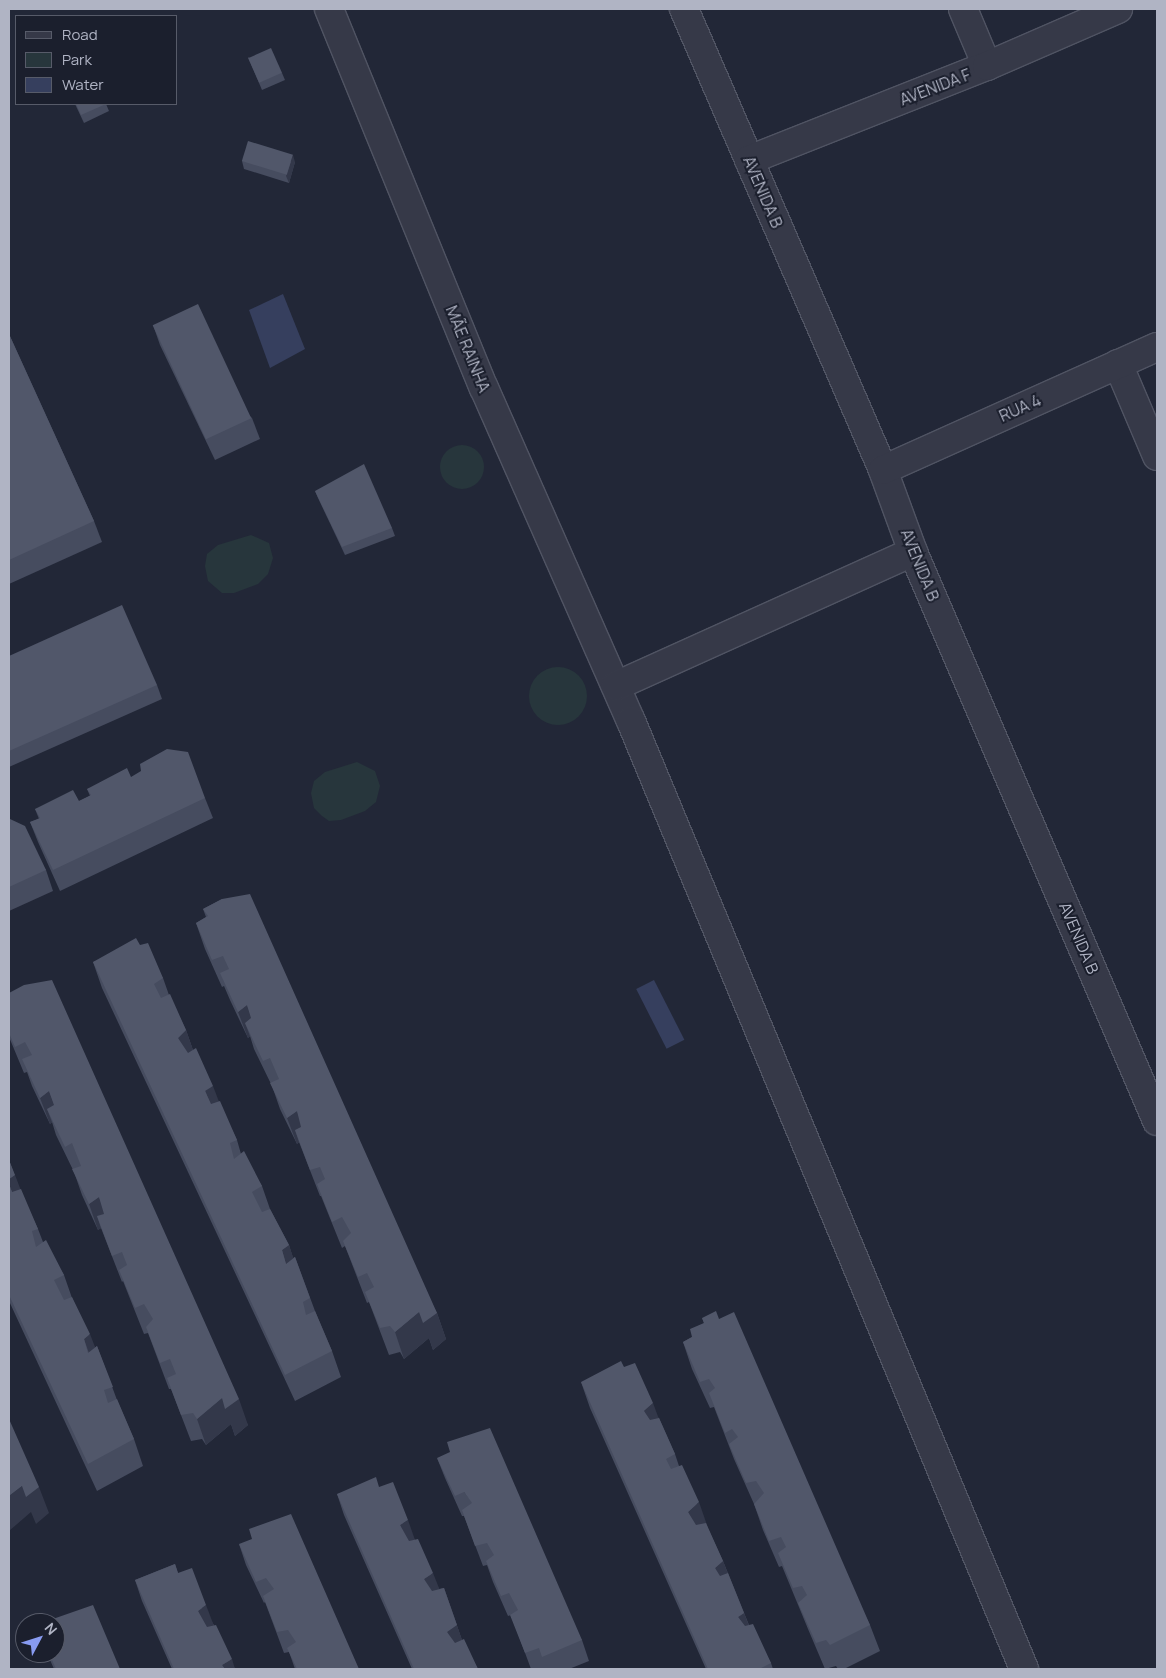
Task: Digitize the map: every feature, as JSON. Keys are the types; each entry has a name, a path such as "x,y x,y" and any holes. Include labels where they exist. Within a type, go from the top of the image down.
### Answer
{"street":[{"name":"MÃE RAINHA","path":"330,9 484,388 583,617 616,686 1024,1669"},
{"name":"AVENIDA B","path":"684,9 883,470 913,552 1157,1121"},
{"path":"963,9 987,66"},
{"name":"AVENIDA F","path":"749,160 987,66 1118,9"},
{"name":"RUA 4","path":"883,470 1157,347"},
{"path":"1118,364 1157,456"},
{"path":"616,686 913,552"}],"green space":[{"path":"466,445 478,451 483,458 483,476 478,483 471,488 458,489 450,486 443,479 440,463 443,455 450,448"},
{"path":"251,535 269,543 273,558 268,574 258,584 234,593 222,593 208,581 205,566 207,554 218,545"},
{"path":"558,667 574,672 582,680 587,696 582,712 574,720 558,725 542,720 534,712 529,696 534,680 542,672"},
{"path":"357,762 375,771 380,786 376,802 365,811 341,820 329,821 314,808 311,793 314,781 325,772"}],"water":[{"path":"283,294 305,349 270,368 249,310"},
{"path":"654,980 684,1040 667,1049 636,989"}],"building":[{"path":"271,48 282,73 259,83 248,58"},
{"path":"76,105 104,105 81,115"},
{"path":"248,141 293,155 287,175 242,161"},
{"path":"198,304 251,418 206,439 153,325"},
{"path":"9,334 94,521 9,560"},
{"path":"364,464 392,528 342,547 315,491"},
{"path":"122,605 157,685 9,751 9,656"},
{"path":"167,749 188,752 205,798 53,870 30,822 40,818 35,809 73,790 79,801 91,795 87,789 127,768 131,777 141,771 140,764"},
{"path":"9,820 25,826 46,870 9,887"},
{"path":"250,894 437,1313 423,1323 419,1312 395,1332 390,1326 380,1328 365,1292 374,1287 367,1273 358,1277 343,1241 351,1233 342,1217 332,1222 317,1184 325,1179 320,1167 310,1170 295,1130 301,1127 297,1111 287,1118 270,1083 279,1079 270,1058 263,1061 245,1023 251,1018 247,1005 238,1012 220,973 229,969 223,956 212,960 196,923 208,916 203,909 222,899"},
{"path":"136,938 140,945 148,943 163,978 154,984 161,998 170,994 186,1030 178,1038 188,1053 196,1048 213,1086 205,1091 211,1104 220,1101 237,1140 230,1143 234,1159 244,1151 262,1186 252,1192 262,1212 270,1209 289,1245 282,1250 286,1264 295,1257 310,1298 303,1302 306,1315 315,1311 332,1351 285,1375 93,962"},
{"path":"52,980 239,1399 225,1409 222,1398 197,1419 193,1413 181,1415 167,1378 176,1374 170,1359 160,1363 146,1327 153,1319 144,1304 135,1308 119,1270 127,1265 122,1252 112,1256 97,1216 104,1214 99,1197 89,1204 72,1169 81,1166 72,1143 65,1147 47,1109 54,1105 49,1091 40,1098 22,1059 32,1055 25,1042 15,1047 9,1033 9,993 24,985"},
{"path":"9,1160 15,1175 9,1179"},
{"path":"9,1184 12,1192 21,1189 38,1229 32,1231 36,1247 46,1240 64,1275 54,1280 64,1300 72,1297 90,1334 84,1339 88,1353 97,1346 113,1387 104,1390 108,1403 117,1399 134,1439 88,1464 9,1295"},
{"path":"716,1311 719,1319 734,1312 870,1625 830,1645 826,1640 816,1643 798,1603 807,1595 802,1586 793,1588 778,1553 786,1547 781,1537 769,1541 754,1504 764,1493 756,1481 746,1483 729,1444 738,1437 732,1429 725,1433 709,1393 715,1388 709,1379 700,1382 683,1342 692,1337 690,1329 704,1323 702,1318"},
{"path":"621,1361 624,1367 635,1363 653,1403 644,1411 650,1420 659,1418 675,1454 666,1459 671,1469 682,1465 699,1502 688,1512 696,1525 706,1523 723,1561 715,1568 720,1576 728,1573 744,1613 738,1617 745,1626 753,1624 771,1663 761,1669 708,1669 581,1382"},
{"path":"9,1419 39,1487 26,1497 22,1486 9,1496"},
{"path":"490,1428 582,1640 542,1657 539,1648 525,1653 510,1615 518,1610 509,1593 501,1596 486,1561 494,1555 487,1543 475,1546 462,1510 472,1503 464,1492 455,1496 437,1458 450,1452 447,1442"},
{"path":"376,1477 379,1487 393,1482 408,1520 400,1525 409,1541 418,1539 433,1573 424,1579 432,1591 444,1588 457,1625 447,1632 455,1643 464,1639 478,1669 414,1669 337,1494"},
{"path":"291,1514 359,1669 297,1669 287,1648 296,1642 288,1630 277,1632 263,1596 274,1589 266,1578 256,1582 239,1544 252,1539 249,1529"},
{"path":"175,1564 178,1573 192,1568 206,1605 198,1611 207,1627 216,1625 232,1659 222,1665 225,1669 174,1669 135,1580"},
{"path":"93,1605 120,1669 56,1669 53,1663 65,1663 65,1615"}]}
